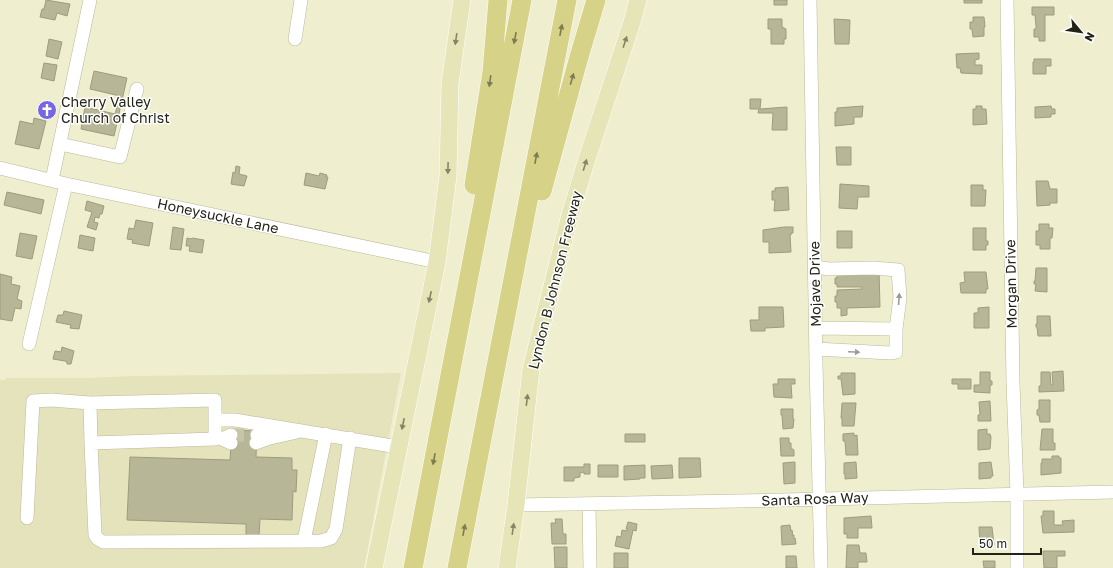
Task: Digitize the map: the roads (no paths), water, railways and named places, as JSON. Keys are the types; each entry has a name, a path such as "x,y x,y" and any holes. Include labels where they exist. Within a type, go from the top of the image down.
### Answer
{"highway":[{"path":"447,393 475,182 492,72 498,0"},
{"path":"413,568 522,0"},
{"path":"457,568 567,0"},
{"path":"489,403 541,195 574,72 596,0"}],"main road":[{"path":"374,568 437,262 448,176 450,83 462,0"},
{"name":"Lyndon B Johnson Freeway","path":"507,568 516,505 531,369 572,208 638,0"}],"street":[{"path":"52,180 90,0"},
{"path":"295,39 301,0"},
{"name":"Mojave Drive","path":"810,0 821,568"},
{"name":"Morgan Drive","path":"1007,0 1013,382 1017,494 1017,568"},
{"path":"60,144 120,157 137,89"},
{"name":"Honeysuckle Lane","path":"0,168 66,184 437,262"},
{"path":"29,344 66,184"},
{"path":"815,266 829,269 872,268 898,270 900,297 896,329 896,352 816,350"},
{"path":"816,328 896,329"},
{"path":"27,518 33,401 51,400 90,403 215,400 215,420 225,439 92,443"},
{"path":"90,403 95,535 98,540 103,542 321,541 331,538 336,529 350,438"},
{"path":"215,420 235,420 398,447"},
{"path":"257,439 270,438 302,431"},
{"path":"304,541 326,434"},
{"name":"Santa Rosa Way","path":"516,505 1113,492"},
{"path":"589,504 590,568"}],"tunnel":[{"path":"231,435 257,435"}],"place":[{"name":"Cherry Valley Church of Christ","path":"47,110"}]}
